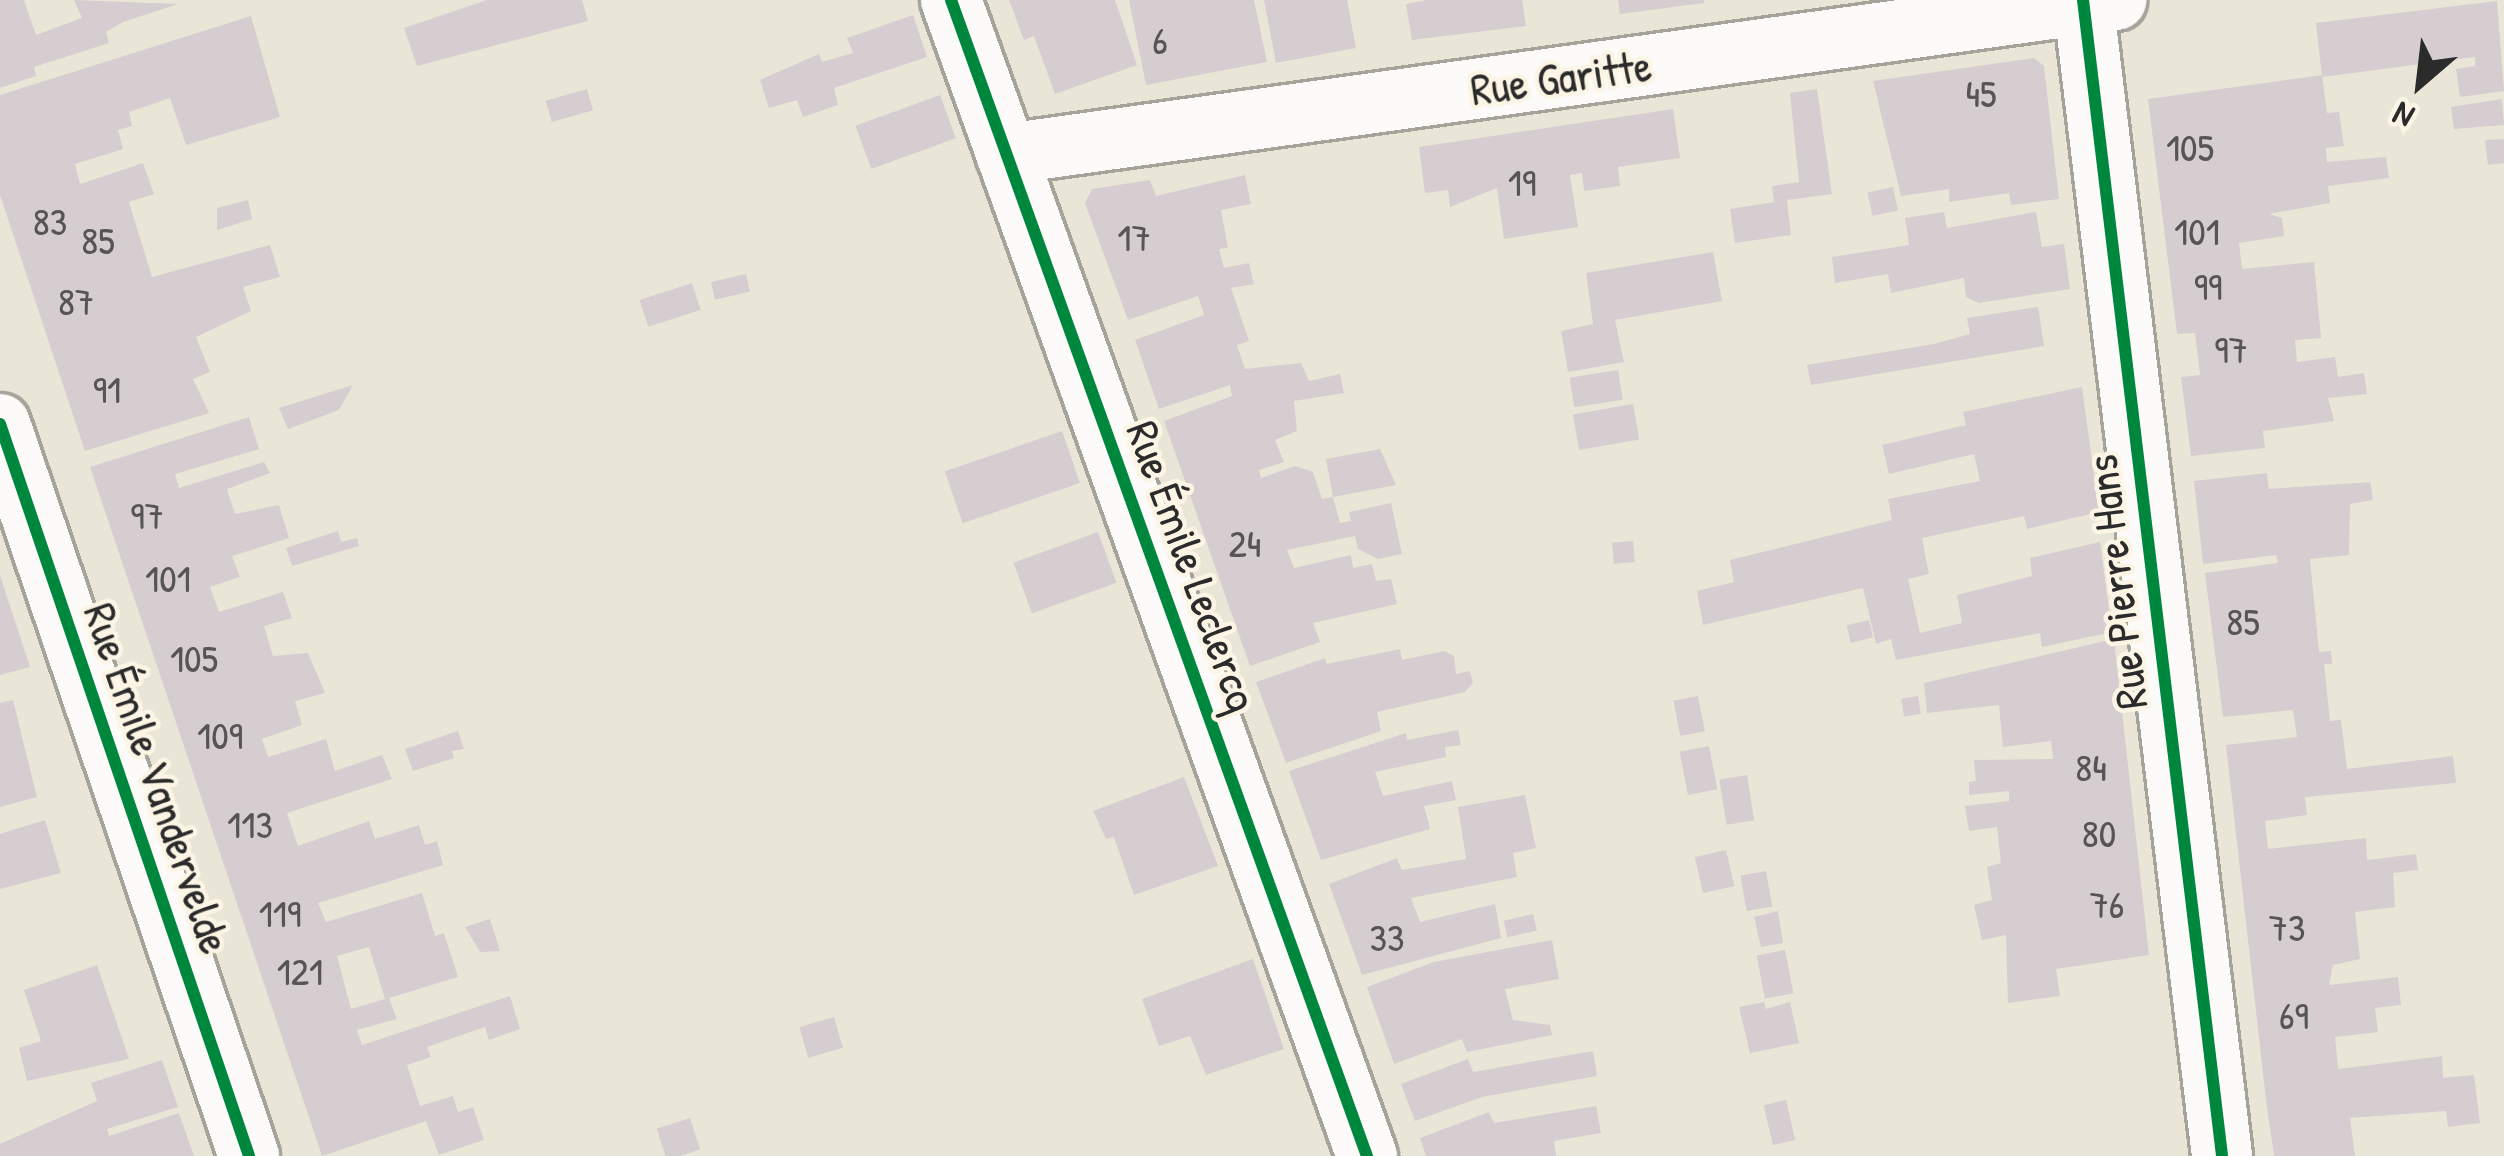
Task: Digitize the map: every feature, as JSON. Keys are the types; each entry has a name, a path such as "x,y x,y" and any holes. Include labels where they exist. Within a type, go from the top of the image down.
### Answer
{"street":[{"name":"Rue Émile Leclercq","path":"951,0 1367,1156"},
{"name":"Rue Garitte","path":"1006,154 2094,1"},
{"name":"Rue Pierre Hans","path":"2094,1 2222,1156"},
{"name":"Rue Émile Vandervelde","path":"0,424 249,1156"}],"building":[{"path":"0,0 24,0 36,35 82,18 74,0 178,4 123,22 106,32 109,43 34,67 36,76 0,88"},
{"path":"487,0 582,0 588,21 417,66 404,28"},
{"path":"1009,0 1115,0 1137,65 1055,94 1034,36 1024,40"},
{"path":"1129,0 1254,0 1267,62 1146,85"},
{"path":"1264,0 1347,0 1356,48 1276,63"},
{"path":"1522,0 1526,26 1412,40 1406,4"},
{"path":"1618,0 1704,0 1704,3 1620,14"},
{"path":"2497,1 2504,91 2460,97 2456,69 2475,66 2475,57 2322,77 2316,23"},
{"path":"913,15 927,57 834,88 838,105 803,117 797,100 769,108 760,80 819,54 822,62 853,53 847,38"},
{"path":"251,16 280,117 186,145 170,98 129,112 132,126 118,130 123,149 75,164 80,184 143,163 154,194 129,202 152,277 270,245 280,277 243,287 251,311 196,337 210,372 193,379 209,413 85,451 0,195 0,95"},
{"path":"2034,58 2044,66 2059,199 2011,205 2009,193 1949,202 1949,189 1901,196 1873,81"},
{"path":"2322,75 2327,113 2339,112 2344,146 2326,148 2327,162 2386,157 2389,178 2328,186 2330,203 2269,214 2282,218 2284,236 2239,243 2242,269 2314,262 2321,338 2295,340 2297,362 2335,357 2338,377 2364,373 2367,394 2328,398 2334,421 2263,431 2265,448 2191,456 2181,377 2200,375 2195,333 2177,334 2148,99"},
{"path":"587,89 593,110 552,122 546,101"},
{"path":"1817,89 1832,194 1787,200 1791,235 1735,243 1730,209 1774,202 1772,186 1799,182 1790,93"},
{"path":"940,95 956,138 871,169 855,126"},
{"path":"2502,99 2504,125 2454,129 2451,107"},
{"path":"1673,109 1680,158 1618,167 1620,186 1584,191 1582,173 1570,175 1578,227 1504,239 1497,188 1450,207 1448,190 1425,193 1419,147"},
{"path":"2504,139 2504,163 2488,165 2485,140"},
{"path":"1245,175 1251,204 1221,210 1228,248 1219,249 1224,268 1249,263 1254,284 1231,288 1249,341 1237,345 1245,369 1301,363 1309,381 1340,374 1344,393 1294,401 1297,431 1275,440 1284,462 1259,470 1261,478 1295,466 1313,472 1322,499 1333,497 1340,523 1351,521 1349,512 1391,503 1402,554 1378,559 1358,549 1355,536 1287,550 1294,568 1351,555 1353,568 1372,564 1376,581 1391,579 1397,604 1313,623 1320,642 1250,666 1164,421 1232,396 1230,385 1159,409 1135,340 1204,315 1198,296 1128,320 1085,203 1092,189 1150,180 1156,196"},
{"path":"1893,187 1898,210 1873,216 1868,192"},
{"path":"248,200 252,219 217,230 217,208"},
{"path":"1944,212 1947,228 2036,212 2042,247 2064,244 2070,289 1979,303 1966,297 1964,278 1891,293 1888,274 1835,283 1832,257 1909,245 1905,218"},
{"path":"1713,252 1722,301 1615,320 1624,362 1568,372 1561,331 1593,324 1586,273"},
{"path":"746,274 750,292 715,300 711,282"},
{"path":"692,283 701,310 648,327 640,300"},
{"path":"2038,307 2044,346 1811,385 1807,365 1934,344 1970,334 1967,318"},
{"path":"1618,370 1623,400 1574,407 1570,378"},
{"path":"353,385 339,410 288,429 279,408"},
{"path":"2082,387 2099,512 2027,529 2024,516 1922,538 1929,574 1908,579 1920,633 1962,623 1957,595 2032,576 2030,558 2100,542 2112,632 2042,647 2040,633 1896,660 1891,639 1876,644 1863,588 1703,625 1697,591 1734,582 1730,560 1892,520 1888,499 1980,481 1974,454 1889,474 1882,445 1966,425 1963,412"},
{"path":"1633,404 1639,439 1579,450 1573,415"},
{"path":"249,417 259,449 175,474 179,488 264,462 270,473 227,489 235,514 279,505 289,538 232,556 240,577 210,587 219,612 283,592 292,618 264,626 273,656 308,653 325,693 295,701 302,725 262,739 268,757 326,739 335,771 382,755 392,779 287,813 298,846 369,821 375,839 419,825 425,845 437,841 443,865 318,903 326,922 422,893 435,936 444,933 458,977 389,998 397,1019 357,1030 362,1045 510,996 520,1029 489,1040 485,1027 427,1047 431,1057 407,1065 420,1106 453,1096 458,1112 473,1107 484,1140 439,1155 426,1121 322,1156 90,467","holes":["369,947 385,999 351,1009 337,956"]},
{"path":"1062,431 1080,483 963,523 945,471"},
{"path":"1380,449 1396,485 1333,497 1326,459"},
{"path":"2267,473 2269,489 2370,482 2373,500 2350,504 2349,555 2310,559 2319,652 2331,651 2332,664 2324,664 2330,721 2341,720 2347,769 2453,756 2456,783 2305,797 2307,815 2265,821 2268,849 2366,838 2367,860 2416,854 2418,870 2393,873 2395,907 2355,912 2360,959 2333,965 2329,985 2398,977 2401,1005 2375,1008 2378,1032 2335,1037 2338,1069 2442,1056 2443,1078 2474,1075 2480,1123 2448,1127 2446,1111 2350,1118 2355,1156 2274,1156 2266,1100 2226,745 2297,737 2293,710 2223,717 2205,573 2278,563 2276,555 2203,564 2194,481"},
{"path":"338,531 341,542 357,538 359,546 292,566 286,548"},
{"path":"1098,532 1116,583 1032,614 1013,563"},
{"path":"1633,541 1635,562 1614,564 1612,543"},
{"path":"0,575 30,667 0,675"},
{"path":"1869,620 1873,638 1851,643 1847,625"},
{"path":"2114,639 2149,955 2056,969 2060,996 2008,1003 2006,935 1982,940 1974,905 1992,900 1987,867 2001,863 1997,827 1969,831 1965,806 2009,801 2009,791 1969,795 1969,782 1976,781 1974,760 2053,759 2051,741 2003,747 1999,705 1927,713 1924,683"},
{"path":"1400,649 1402,660 1444,651 1454,656 1456,674 1470,671 1473,683 1465,692 1377,712 1381,731 1286,763 1256,682 1325,658 1327,664"},
{"path":"1698,696 1705,731 1680,736 1673,701"},
{"path":"1918,696 1921,714 1904,716 1901,699"},
{"path":"13,700 37,797 0,807 0,703"},
{"path":"1458,730 1461,745 1445,747 1446,757 1375,772 1383,796 1452,781 1456,800 1424,806 1430,829 1321,860 1289,771 1406,733 1407,740"},
{"path":"458,731 464,749 452,751 454,758 413,771 405,749"},
{"path":"1709,746 1717,789 1688,795 1680,752"},
{"path":"1747,775 1754,820 1727,825 1719,779"},
{"path":"1184,777 1218,866 1134,895 1114,837 1106,839 1093,811"},
{"path":"1525,795 1536,848 1513,853 1517,877 1411,898 1420,922 1495,904 1501,938 1362,975 1329,884 1397,858 1402,870 1466,859 1458,807"},
{"path":"45,820 61,873 0,889 0,834"},
{"path":"1726,850 1734,886 1703,893 1695,857"},
{"path":"1766,871 1772,906 1747,911 1740,876"},
{"path":"1778,911 1783,943 1761,947 1754,917"},
{"path":"1533,914 1537,931 1508,937 1504,921"},
{"path":"490,919 500,951 480,952 465,927"},
{"path":"1552,940 1559,979 1505,989 1513,1020 1550,1025 1552,1035 1467,1052 1462,1039 1394,1064 1367,987 1434,962"},
{"path":"1785,950 1793,993 1765,999 1757,956"},
{"path":"1253,959 1284,1049 1206,1075 1190,1036 1159,1046 1142,999"},
{"path":"97,965 129,1059 27,1081 19,1048 41,1041 24,990"},
{"path":"1764,1002 1766,1009 1790,1002 1799,1043 1750,1053 1739,1007"},
{"path":"834,1017 843,1048 808,1058 799,1027"},
{"path":"1593,1051 1597,1076 1482,1097 1415,1121 1401,1084 1468,1059 1473,1072"},
{"path":"162,1060 178,1107 107,1129 109,1136 179,1113 194,1156 0,1156 0,1144 97,1101 91,1083"},
{"path":"1786,1100 1795,1140 1773,1145 1764,1105"},
{"path":"1596,1106 1601,1133 1554,1141 1556,1156 1426,1156 1420,1138 1489,1112 1494,1123"},
{"path":"690,1118 700,1149 666,1156 657,1129"}],"cycle path":[{"path":"951,0 1367,1156"},
{"path":"2083,0 2222,1156"},
{"path":"0,424 249,1156"}]}
